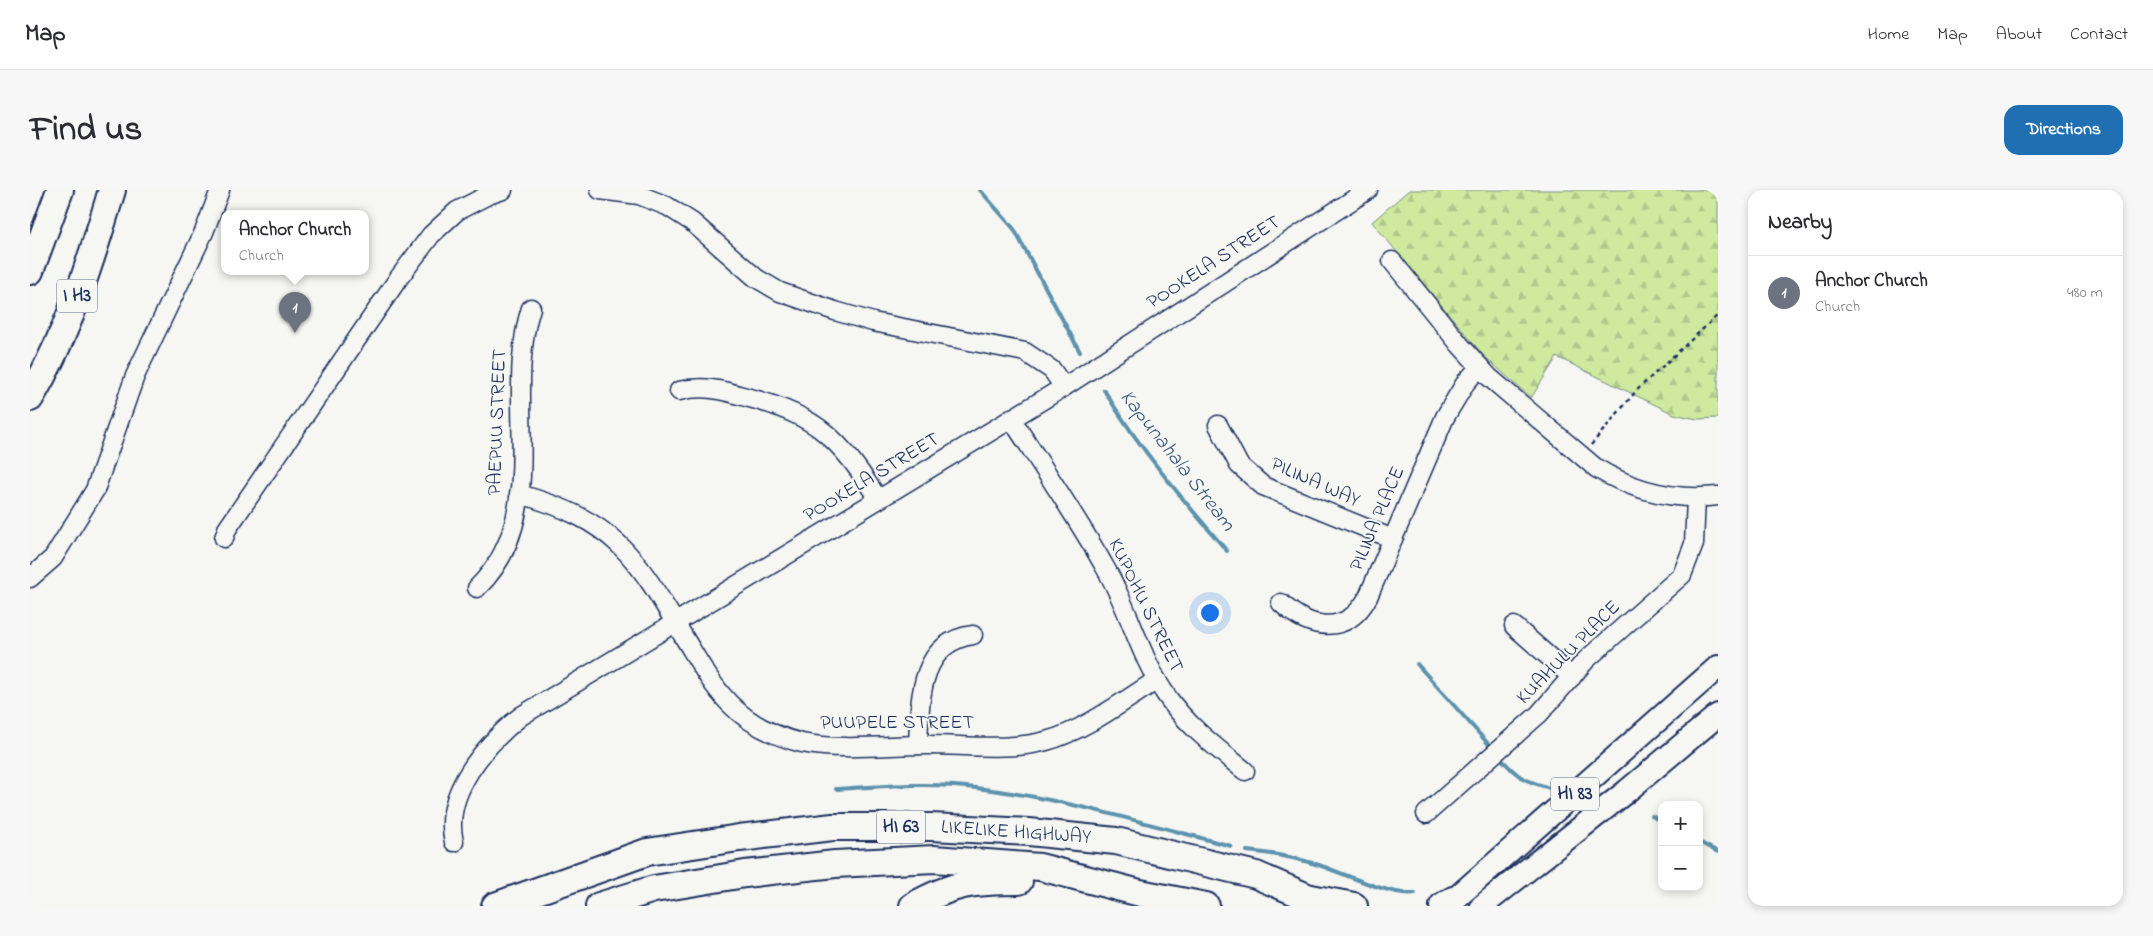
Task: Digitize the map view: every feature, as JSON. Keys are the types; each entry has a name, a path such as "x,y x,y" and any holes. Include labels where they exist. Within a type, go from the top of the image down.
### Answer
{"highway":[{"name":"I H3","path":"30,271 60,190"},
{"name":"I H3","path":"30,398 51,362 98,241 112,190"},
{"name":"LIKELIKE HIGHWAY","path":"495,906 647,852 739,838 833,827 931,827 1019,831 1116,841 1256,875 1319,902 1354,906"},
{"name":"LIKELIKE HIGHWAY","path":"599,906 654,889 745,874 835,864 934,859 1040,867 1100,883 1206,906"},
{"path":"913,906 942,890 979,881 1100,883"}],"main road":[{"name":"HI 83","path":"1448,904 1718,667"},
{"name":"HI 83","path":"1482,906 1628,791 1718,715"}],"street":[{"path":"30,578 53,558 95,490 135,376 204,232 220,190"},
{"path":"224,538 233,521 398,279 411,264 420,248 443,222 472,202 503,190"},
{"path":"600,190 639,195 668,206 692,222 756,278 780,292 873,322 1025,352 1052,370 1064,387"},
{"path":"1335,190 1338,208"},
{"name":"POOKELA STREET","path":"454,842 452,818 460,793 474,765 495,739 521,716 1064,387 1368,190"},
{"path":"1392,261 1480,367 1505,392 1596,468 1629,485 1665,496 1696,498 1718,496"},
{"name":"PAEPUU STREET","path":"477,588 493,570 504,551 511,532 519,494 522,464 521,352 531,308"},
{"name":"PILINA PLACE","path":"1281,603 1302,619 1318,625 1335,624 1351,618 1364,605 1445,417 1466,382 1480,367"},
{"path":"679,391 712,388 765,401 797,414 824,431 846,452 878,499"},
{"name":"KUPOHU STREET","path":"1011,418 1105,567 1122,599 1157,680 1186,720 1245,771"},
{"name":"PILINA WAY","path":"1218,425 1239,465 1263,486 1393,539"},
{"name":"PUUPELE STREET","path":"519,494 568,510 585,518 615,540 648,576 718,691 737,710 759,726 788,739 816,745 1024,745 1047,741 1073,731 1157,680"},
{"name":"KUAHULU PLACE","path":"1426,814 1539,714 1601,646 1682,575 1694,544 1696,498"},
{"path":"1514,626 1572,677"},
{"path":"918,745 920,696 929,668 947,644 959,638 973,635"}],"path":[{"path":"1582,456 1638,390 1718,315"}],"green space":[{"path":"1409,190 1718,190 1718,418 1697,419 1674,414 1557,357 1531,398 1483,355 1372,222"}],"waterway":[{"name":"Kapunahala Stream","path":"980,190 1014,229 1080,352"},
{"name":"Kapunahala Stream","path":"1104,390 1147,453 1227,551"},
{"name":"Kapunahala Stream","path":"1417,664 1492,748"},
{"name":"Kapunahala Stream","path":"1498,755 1519,776 1560,791"},
{"path":"836,789 941,785 1008,792 1105,812 1231,846"},
{"name":"Kapunahala Stream","path":"1652,816 1658,820"},
{"name":"Kapunahala Stream","path":"1703,844 1718,852"},
{"path":"1247,851 1301,860 1381,888 1415,893"}],"place":[{"name":"Anchor Church","path":"295,333"}]}
